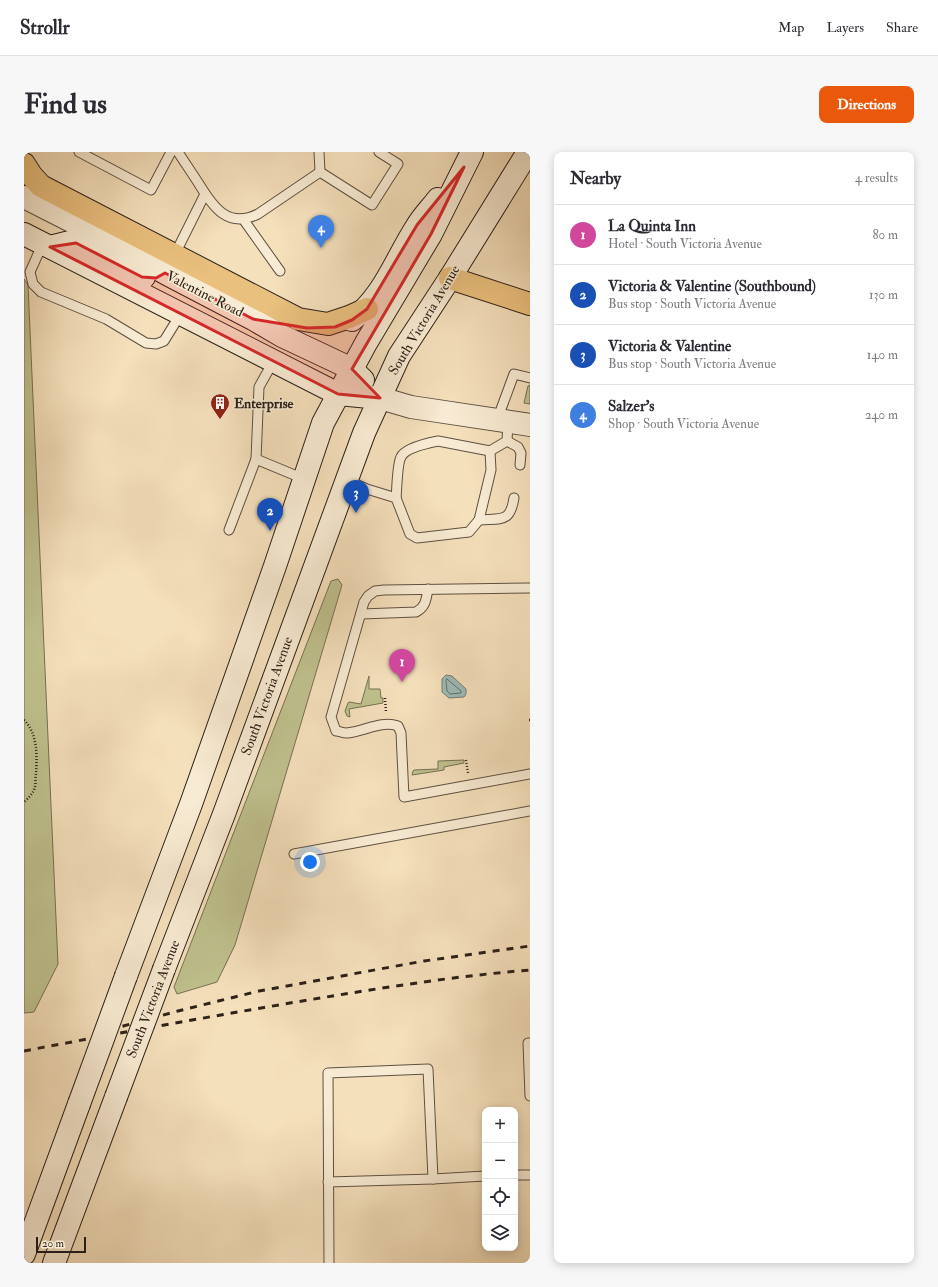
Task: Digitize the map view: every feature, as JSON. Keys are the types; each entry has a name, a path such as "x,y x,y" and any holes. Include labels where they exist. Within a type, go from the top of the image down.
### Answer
{"highway":[{"path":"24,164 30,175 41,186 170,264 298,319 328,324 366,309"},
{"path":"450,278 530,304"}],"main road":[{"name":"South Victoria Avenue","path":"54,1263 164,969 224,814 364,433 399,356 450,278 528,152"},
{"path":"253,319 307,328 326,328 344,324 352,320 366,309 378,294 417,225 468,159"},
{"path":"24,1254 194,796 275,566 323,423 366,343 431,234 468,159"},
{"name":"Valentine Road","path":"24,197 85,228 170,264 253,319 282,336 352,369 380,398"},
{"path":"39,241 76,243 142,277 150,279 156,278 170,264"},
{"name":"Valentine Road","path":"39,241 180,315 338,394 380,398 411,407 504,428 530,425"}],"lane":[{"path":"79,152 151,190 171,152"},
{"path":"178,152 215,207 221,213 232,218 243,219 258,214 320,172"},
{"path":"319,152 320,172"},
{"path":"320,172 372,205 398,164 379,152"},
{"path":"170,264 205,194"},
{"path":"243,219 280,271"},
{"path":"39,241 30,272 33,284 40,292 106,319 146,343 156,344 164,341 180,315"},
{"path":"229,530 256,459 259,387 273,362"},
{"path":"490,451 438,441 407,451 400,459 396,498 410,534 417,538 469,532 479,520 491,470 490,451 504,428 514,374 530,378"},
{"path":"504,428 521,452 520,464"},
{"path":"256,459 304,479"},
{"path":"347,480 367,489 396,498"},
{"path":"479,520 508,516 511,512 514,498"},
{"path":"530,588 375,591 368,596 364,602 331,717 336,731 346,733 384,724 398,726 401,733 404,797 530,774"},
{"path":"360,614 416,612 422,610 425,604 428,589"},
{"path":"294,854 530,811"},
{"path":"530,1043 528,1043 530,1096"},
{"path":"329,1263 328,1073 428,1069 433,1179"},
{"path":"518,1175 530,1175"},
{"path":"328,1182 482,1176"}],"path":[{"path":"385,698 385,703"},
{"path":"24,720 28,724 33,735 36,752 35,787 24,802"}],"highlighted area":[{"path":"464,167 431,234 352,369 380,398 338,394 50,247 76,243 142,277 156,278 165,273 253,319 307,328 335,327 352,320 367,309 417,225"}],"green space":[{"path":"24,279 28,285 58,964 34,1012 24,1013"},
{"path":"530,385 530,404 524,403 528,386"},
{"path":"338,579 342,585 235,945 217,982 177,994 174,987 331,581"},
{"path":"369,676 369,689 380,689 383,703 349,709 350,717 347,716 345,711 349,702 361,704"},
{"path":"464,760 464,763 444,767 444,770 412,775 414,770 438,769 438,761"}],"water":[{"path":"446,675 452,676 466,689 466,694 464,697 449,698 442,692 442,679"}],"railway":[{"path":"109,1030 259,991 424,961 530,946"},
{"path":"24,1051 201,1018 363,991 446,979 530,970"}],"place":[{"name":"Salzer's","path":"321,248"},
{"name":"Enterprise","path":"220,420"},
{"name":"Victoria & Valentine","path":"356,513"},
{"name":"Victoria & Valentine (Southbound)","path":"270,531"},
{"name":"La Quinta Inn","path":"402,682"}]}
